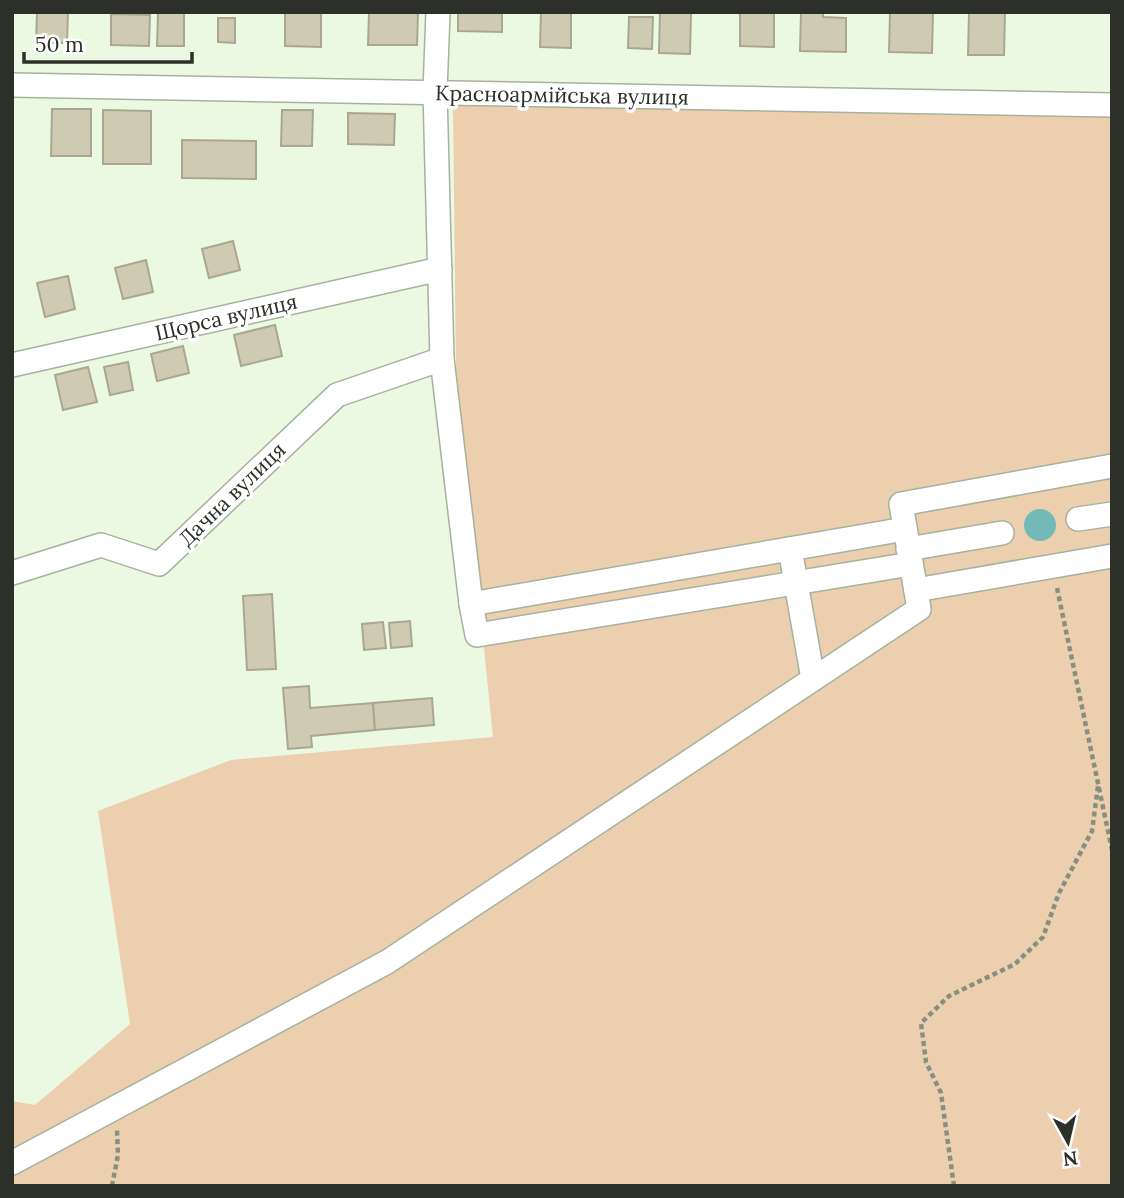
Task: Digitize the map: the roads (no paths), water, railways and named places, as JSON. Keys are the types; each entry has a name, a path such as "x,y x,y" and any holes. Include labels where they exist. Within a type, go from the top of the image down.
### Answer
{"street":[{"path":"438,12 435,92 442,359 477,635 796,583 908,547"},
{"name":"Красноармійська вулиця","path":"12,85 1112,105"},
{"name":"Щорса вулиця","path":"12,365 440,270"},
{"name":"Дачна вулиця","path":"12,573 101,545 159,564 337,395 442,359"},
{"path":"12,1163 387,962 919,610 901,504 1112,466"},
{"path":"1078,519 1112,514"},
{"path":"471,604 790,549 908,547 1002,533"},
{"path":"790,549 813,679"},
{"path":"916,590 1112,556"}],"water":[{"path":"1040,509 1051,514 1056,525 1051,536 1040,541 1029,536 1024,525 1029,514"}]}
